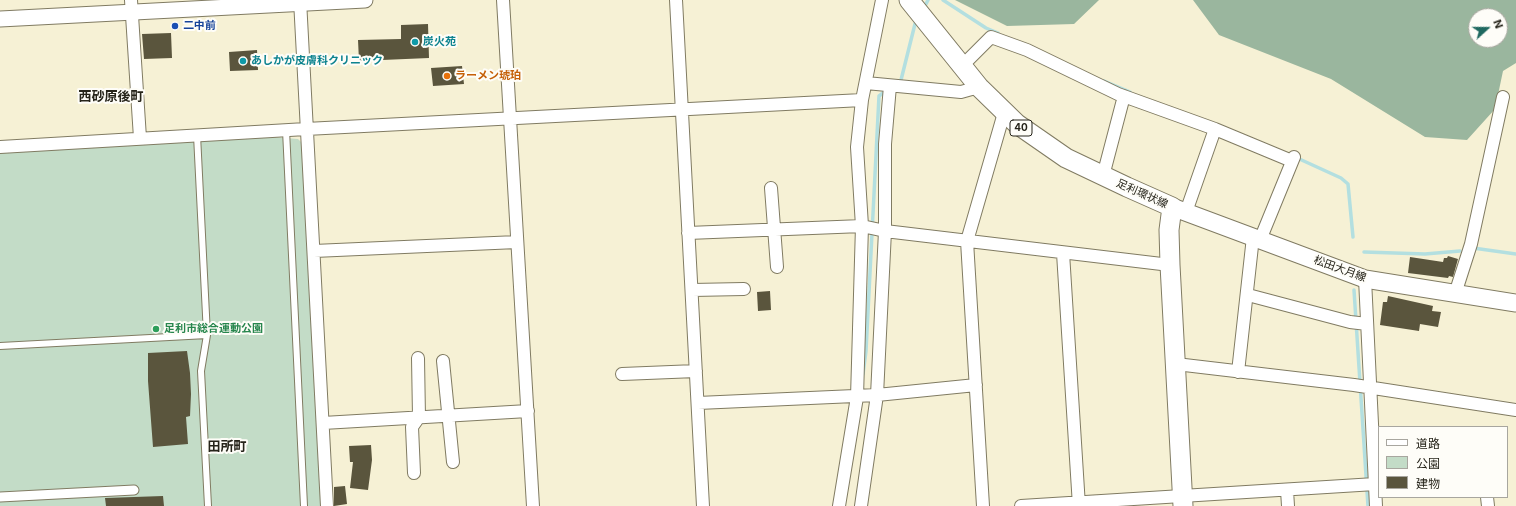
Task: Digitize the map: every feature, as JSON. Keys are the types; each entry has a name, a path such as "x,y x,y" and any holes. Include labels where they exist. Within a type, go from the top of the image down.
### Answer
{"main road":[{"name":"足利環状線","path":"909,0 979,87 1004,113 1030,135 1060,154 1103,176 1179,209 1169,230 1183,501"},
{"name":"松田大月線","path":"1179,209 1365,279 1455,294 1516,302"}],"street":[{"path":"0,19 131,6 365,0"},
{"path":"503,0 533,506"},
{"path":"676,0 703,506"},
{"path":"839,506 857,397 862,226 857,147 862,100 882,0"},
{"path":"300,2 327,506"},
{"path":"131,6 140,138"},
{"path":"962,66 992,37 1027,50 1124,96 1293,159 1257,238 1238,372"},
{"path":"866,83 961,92 979,87"},
{"path":"861,506 877,395 885,231 885,144 890,86"},
{"path":"1103,176 1124,96"},
{"path":"1455,294 1471,244 1503,97"},
{"path":"0,147 286,130 862,100"},
{"path":"983,506 967,241 1004,113"},
{"path":"1179,209 1215,129"},
{"path":"771,188 777,267"},
{"path":"688,233 862,226 885,231 1170,265"},
{"path":"314,251 518,242"},
{"path":"1063,253 1079,504"},
{"path":"1365,279 1359,324 1369,484 1376,506"},
{"path":"692,290 744,289"},
{"path":"1248,295 1359,324"},
{"path":"414,473 412,427 419,418 418,358"},
{"path":"443,361 453,462"},
{"path":"1176,364 1363,388 1516,410"},
{"path":"622,374 696,371"},
{"path":"698,403 857,397 976,385"},
{"path":"323,423 528,411"},
{"path":"1021,506 1183,501 1287,490 1369,484"},
{"path":"0,498 134,490"},
{"path":"1287,490 1288,506"}],"lane":[{"path":"286,130 304,506"},
{"path":"197,135 207,335 201,371 208,506"},
{"path":"0,346 207,335"}],"green space":[{"path":"955,0 1099,0 1074,24 1007,26"},
{"path":"1193,0 1516,0 1516,63 1503,71 1495,109 1467,140 1425,137 1331,79 1219,35"},
{"name":"足利市総合運動公園","path":"274,137 298,139 302,143 322,506 0,506 0,153"}],"building":[{"path":"428,24 429,58 359,61 358,40 401,39 401,25"},
{"path":"171,33 172,58 144,59 142,34"},
{"name":"あしかが皮膚科クリニック","path":"257,50 258,70 230,71 229,52"},
{"name":"ラーメン琥珀","path":"462,66 464,84 433,86 431,68"},
{"path":"1448,256 1458,259 1453,277 1449,276 1448,278 1408,273 1410,257 1443,262 1444,258 1447,258"},
{"path":"770,291 771,310 758,311 757,292"},
{"path":"1388,296 1433,306 1432,311 1441,312 1438,327 1420,324 1419,331 1380,325 1383,302 1387,302"},
{"path":"187,351 191,394 190,416 186,417 188,444 153,447 148,381 148,353"},
{"path":"371,445 372,460 368,490 350,488 353,462 350,462 349,446"},
{"path":"345,486 347,504 334,506 334,487"},
{"path":"163,496 164,506 106,506 105,498"}],"waterway":[{"path":"924,8 928,0"},
{"path":"943,0 986,28 998,33"},
{"path":"896,83 901,80 916,20"},
{"path":"1104,81 1130,92"},
{"path":"863,374 866,351 879,96 887,90"},
{"path":"1295,157 1341,178 1348,184 1353,237"},
{"path":"1473,248 1516,254"},
{"path":"1364,252 1425,254 1460,251"},
{"path":"1354,290 1368,506"}],"place":[{"name":"二中前","path":"175,26"},
{"name":"炭火苑","path":"415,42"},
{"name":"あしかが皮膚科クリニック","path":"243,61"},
{"name":"ラーメン琥珀","path":"447,76"},
{"name":"足利市総合運動公園","path":"156,329"}],"district":[{"name":"西砂原後町","path":"111,97"},
{"name":"田所町","path":"227,447"}]}
